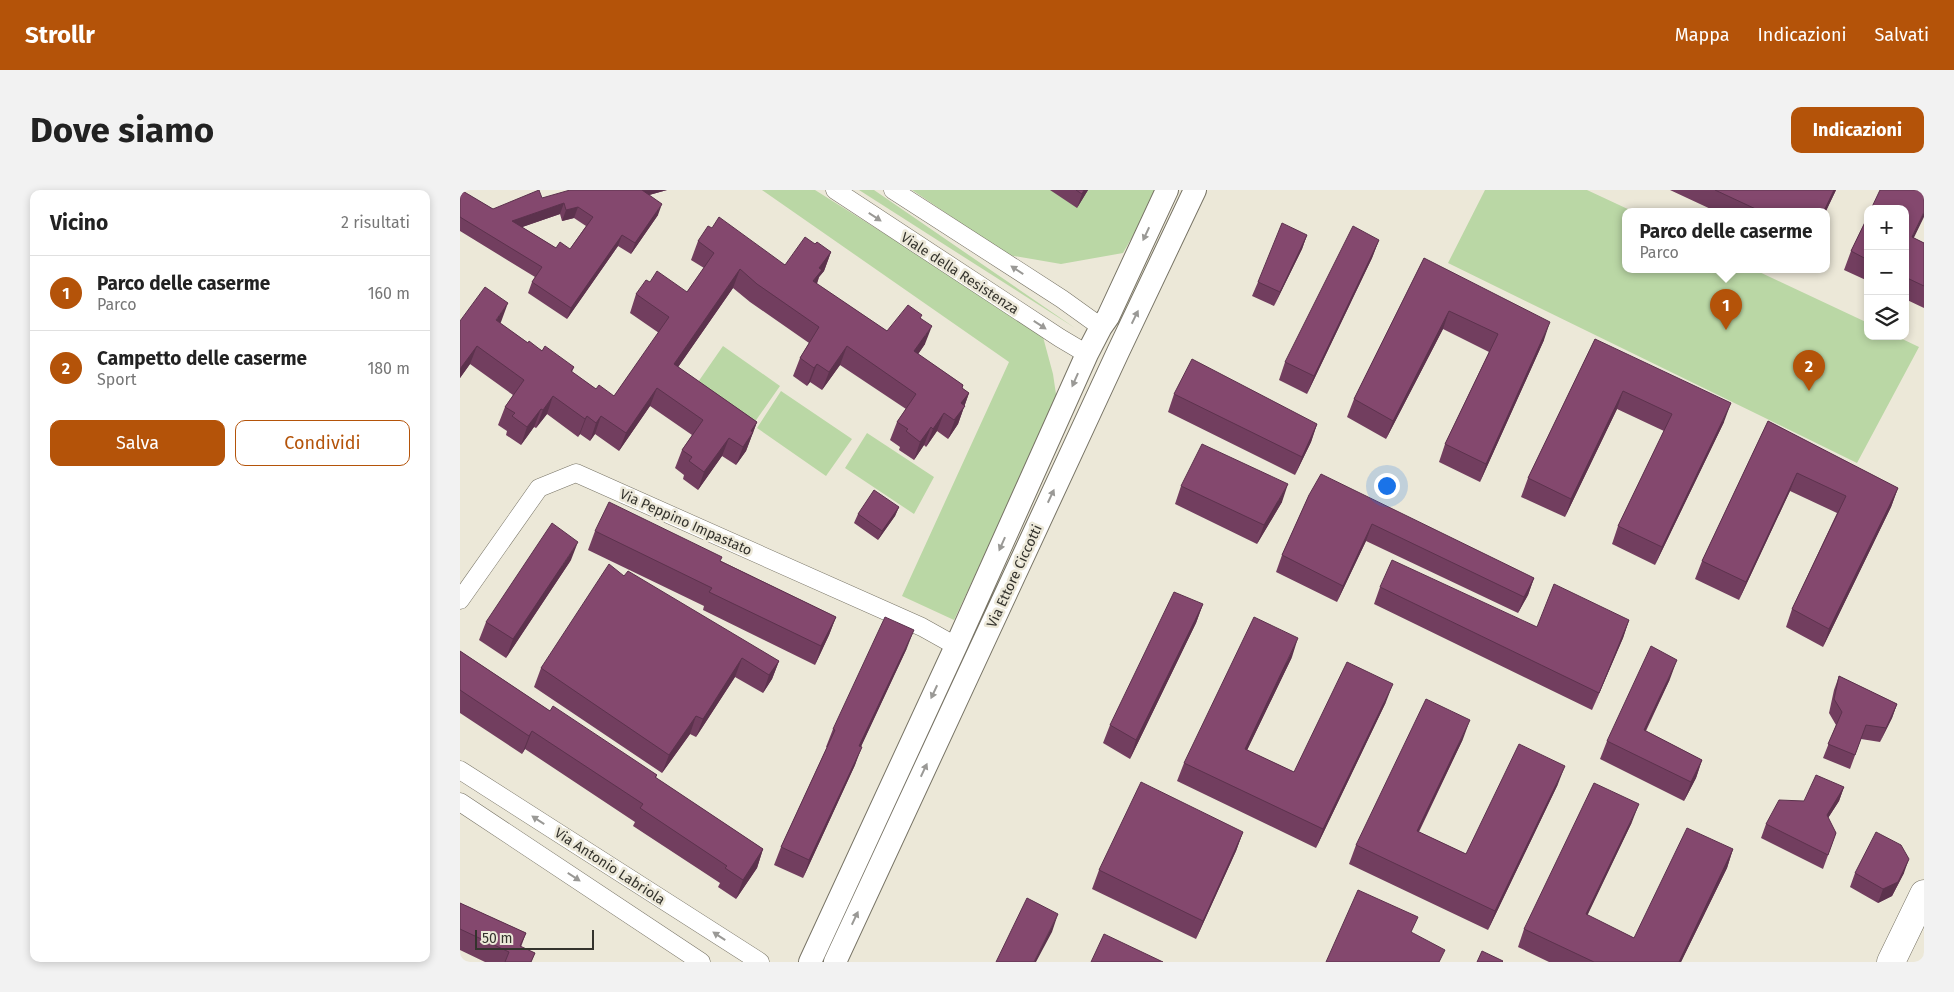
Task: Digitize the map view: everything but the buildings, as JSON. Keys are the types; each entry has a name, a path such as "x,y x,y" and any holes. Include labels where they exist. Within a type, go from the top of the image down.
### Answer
{"main road":[{"path":"1891,962 1924,894"}],"street":[{"name":"Viale della Resistenza","path":"835,190 1087,354"},
{"path":"893,190 1062,299 1101,327 1118,352"},
{"name":"Via Ettore Ciccotti","path":"810,962 956,646 1087,354 1112,308 1167,190"},
{"name":"Via Ettore Ciccotti","path":"835,962 1118,352 1196,190"},
{"path":"1087,354 1118,352"},
{"name":"Via Peppino Impastato","path":"460,600 539,488 576,473 922,627 956,646"},
{"name":"Via Antonio Labriola","path":"460,770 760,962"},
{"path":"460,802 702,962"}],"green space":[{"path":"762,190 815,190 1030,325 1043,337 1053,374 1057,401 954,620 902,596 1009,362"},
{"path":"859,190 874,190 1075,328"},
{"path":"912,190 1156,190 1123,253 1061,264 1008,255"},
{"path":"1485,190 1587,190 1626,208 1622,208 1622,273 1762,273 1864,321 1864,340 1904,340 1919,347 1857,463 1448,263"},
{"path":"723,346 780,386 752,426 696,385"},
{"path":"781,391 852,439 826,476 757,428"},
{"path":"867,433 934,477 914,514 845,468"}],"place":[{"name":"Parco delle caserme","path":"1726,330"},
{"name":"Campetto delle caserme","path":"1809,391"}]}
